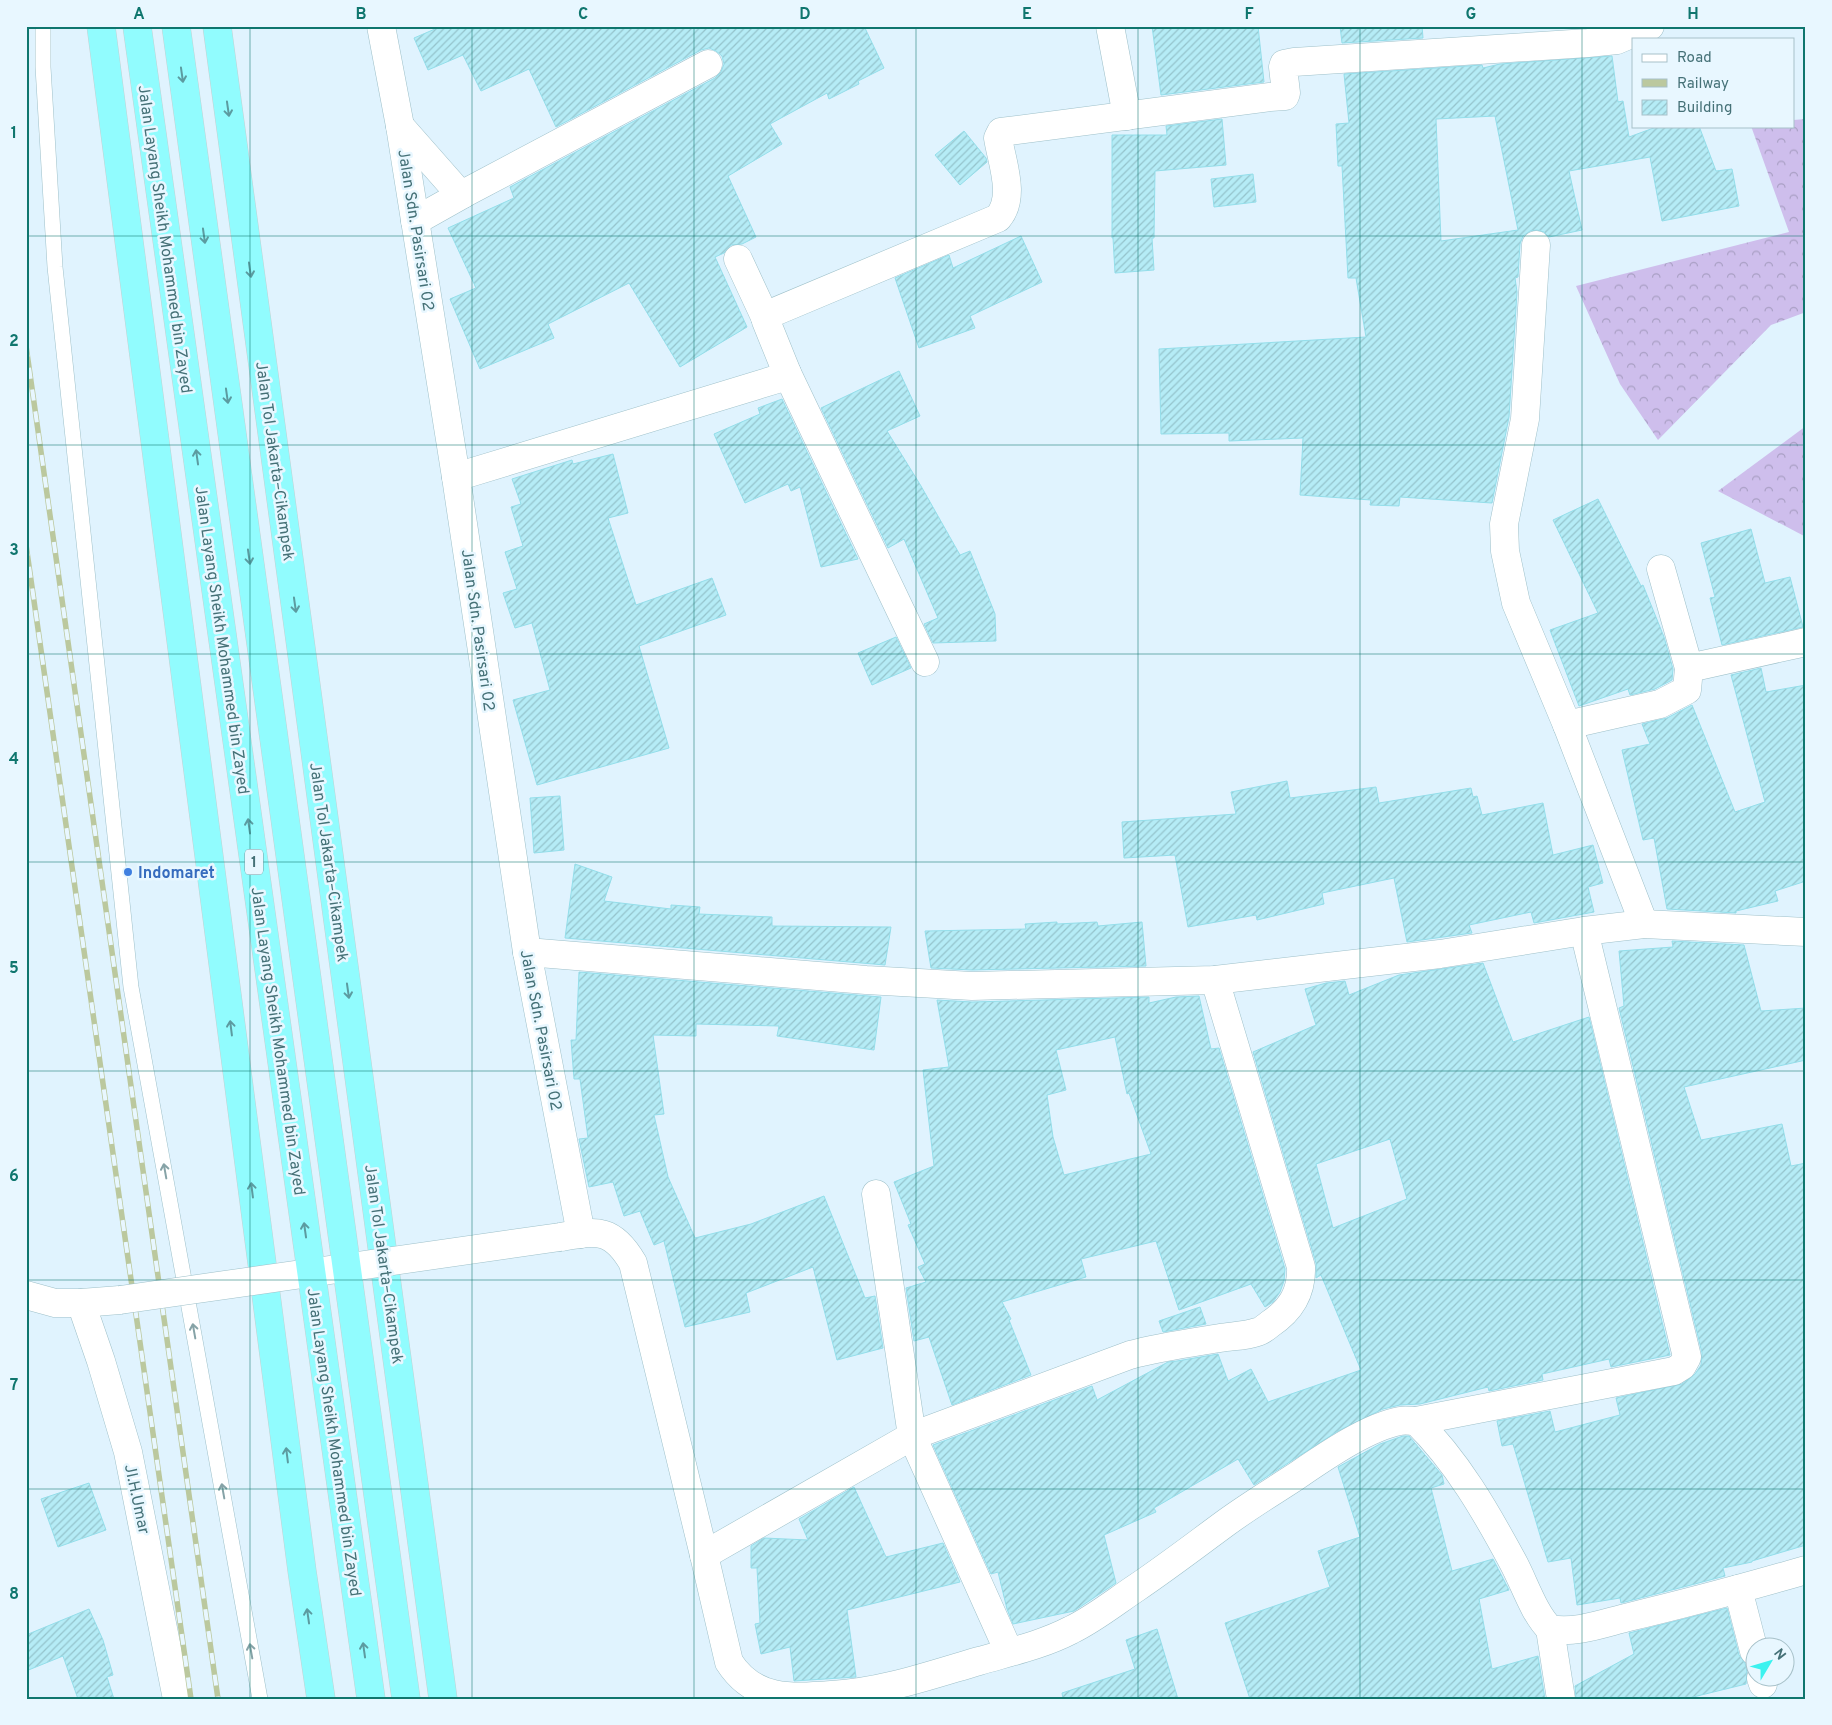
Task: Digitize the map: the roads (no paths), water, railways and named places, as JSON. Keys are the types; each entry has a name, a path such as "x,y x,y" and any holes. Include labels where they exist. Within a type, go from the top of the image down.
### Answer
{"highway":[{"path":"101,26 300,1561 321,1699"},
{"name":"Jalan Layang Sheikh Mohammed bin Zayed","path":"137,26 371,1699"},
{"path":"176,26 406,1699"},
{"name":"Jalan Tol Jakarta–Cikampek","path":"217,26 443,1699"}],"street":[{"name":"Jalan Sdn. Pasirsari 02","path":"381,26 416,221 570,1235"},
{"path":"1110,26 1127,116"},
{"path":"765,317 772,312 998,218 1005,206 1007,194 998,138 1001,132 1270,96 1285,96 1283,67 1284,64 1294,62 1588,44 1617,40 1650,26"},
{"path":"416,221 463,194 708,64"},
{"path":"400,126 459,193 463,194"},
{"path":"1536,244 1525,419 1504,524 1504,551 1516,603 1567,726 1644,924"},
{"path":"738,259 765,317 787,373 925,662"},
{"path":"456,477 782,378 787,373"},
{"path":"1567,726 1660,704 1687,690 1689,668 1661,569"},
{"path":"1689,668 1806,642"},
{"path":"527,952 866,980 972,986 1215,980 1440,954 1584,931 1644,924 1806,932"},
{"path":"26,1295 55,1303 120,1300 570,1235 596,1233 607,1235 624,1249 633,1263 729,1662 737,1674 750,1685 763,1692 778,1696 807,1697 914,1690 1009,1652 1046,1641 1072,1630 1159,1572 1228,1521 1326,1457 1388,1424 1402,1420 1416,1421 1674,1371 1682,1366 1686,1357 1584,931"},
{"path":"704,1555 912,1436 1130,1355 1156,1348 1258,1332 1278,1319 1294,1302 1301,1279 1301,1267 1215,980"},
{"path":"876,1194 912,1436 1009,1652"},
{"name":"JI.H.Umar","path":"81,1303 101,1361 128,1452 177,1699"},
{"path":"1416,1421 1447,1454 1471,1490 1503,1542 1540,1617 1550,1629 1562,1699"},
{"path":"1550,1629 1575,1629 1673,1607 1806,1570"},
{"path":"1738,1589 1750,1638"}],"lane":[{"path":"43,26 43,67 55,267 131,987 260,1699"}],"railway":[{"path":"26,346 218,1699"},
{"path":"26,545 191,1699"}],"place":[{"name":"Indomaret","path":"128,872"}]}
